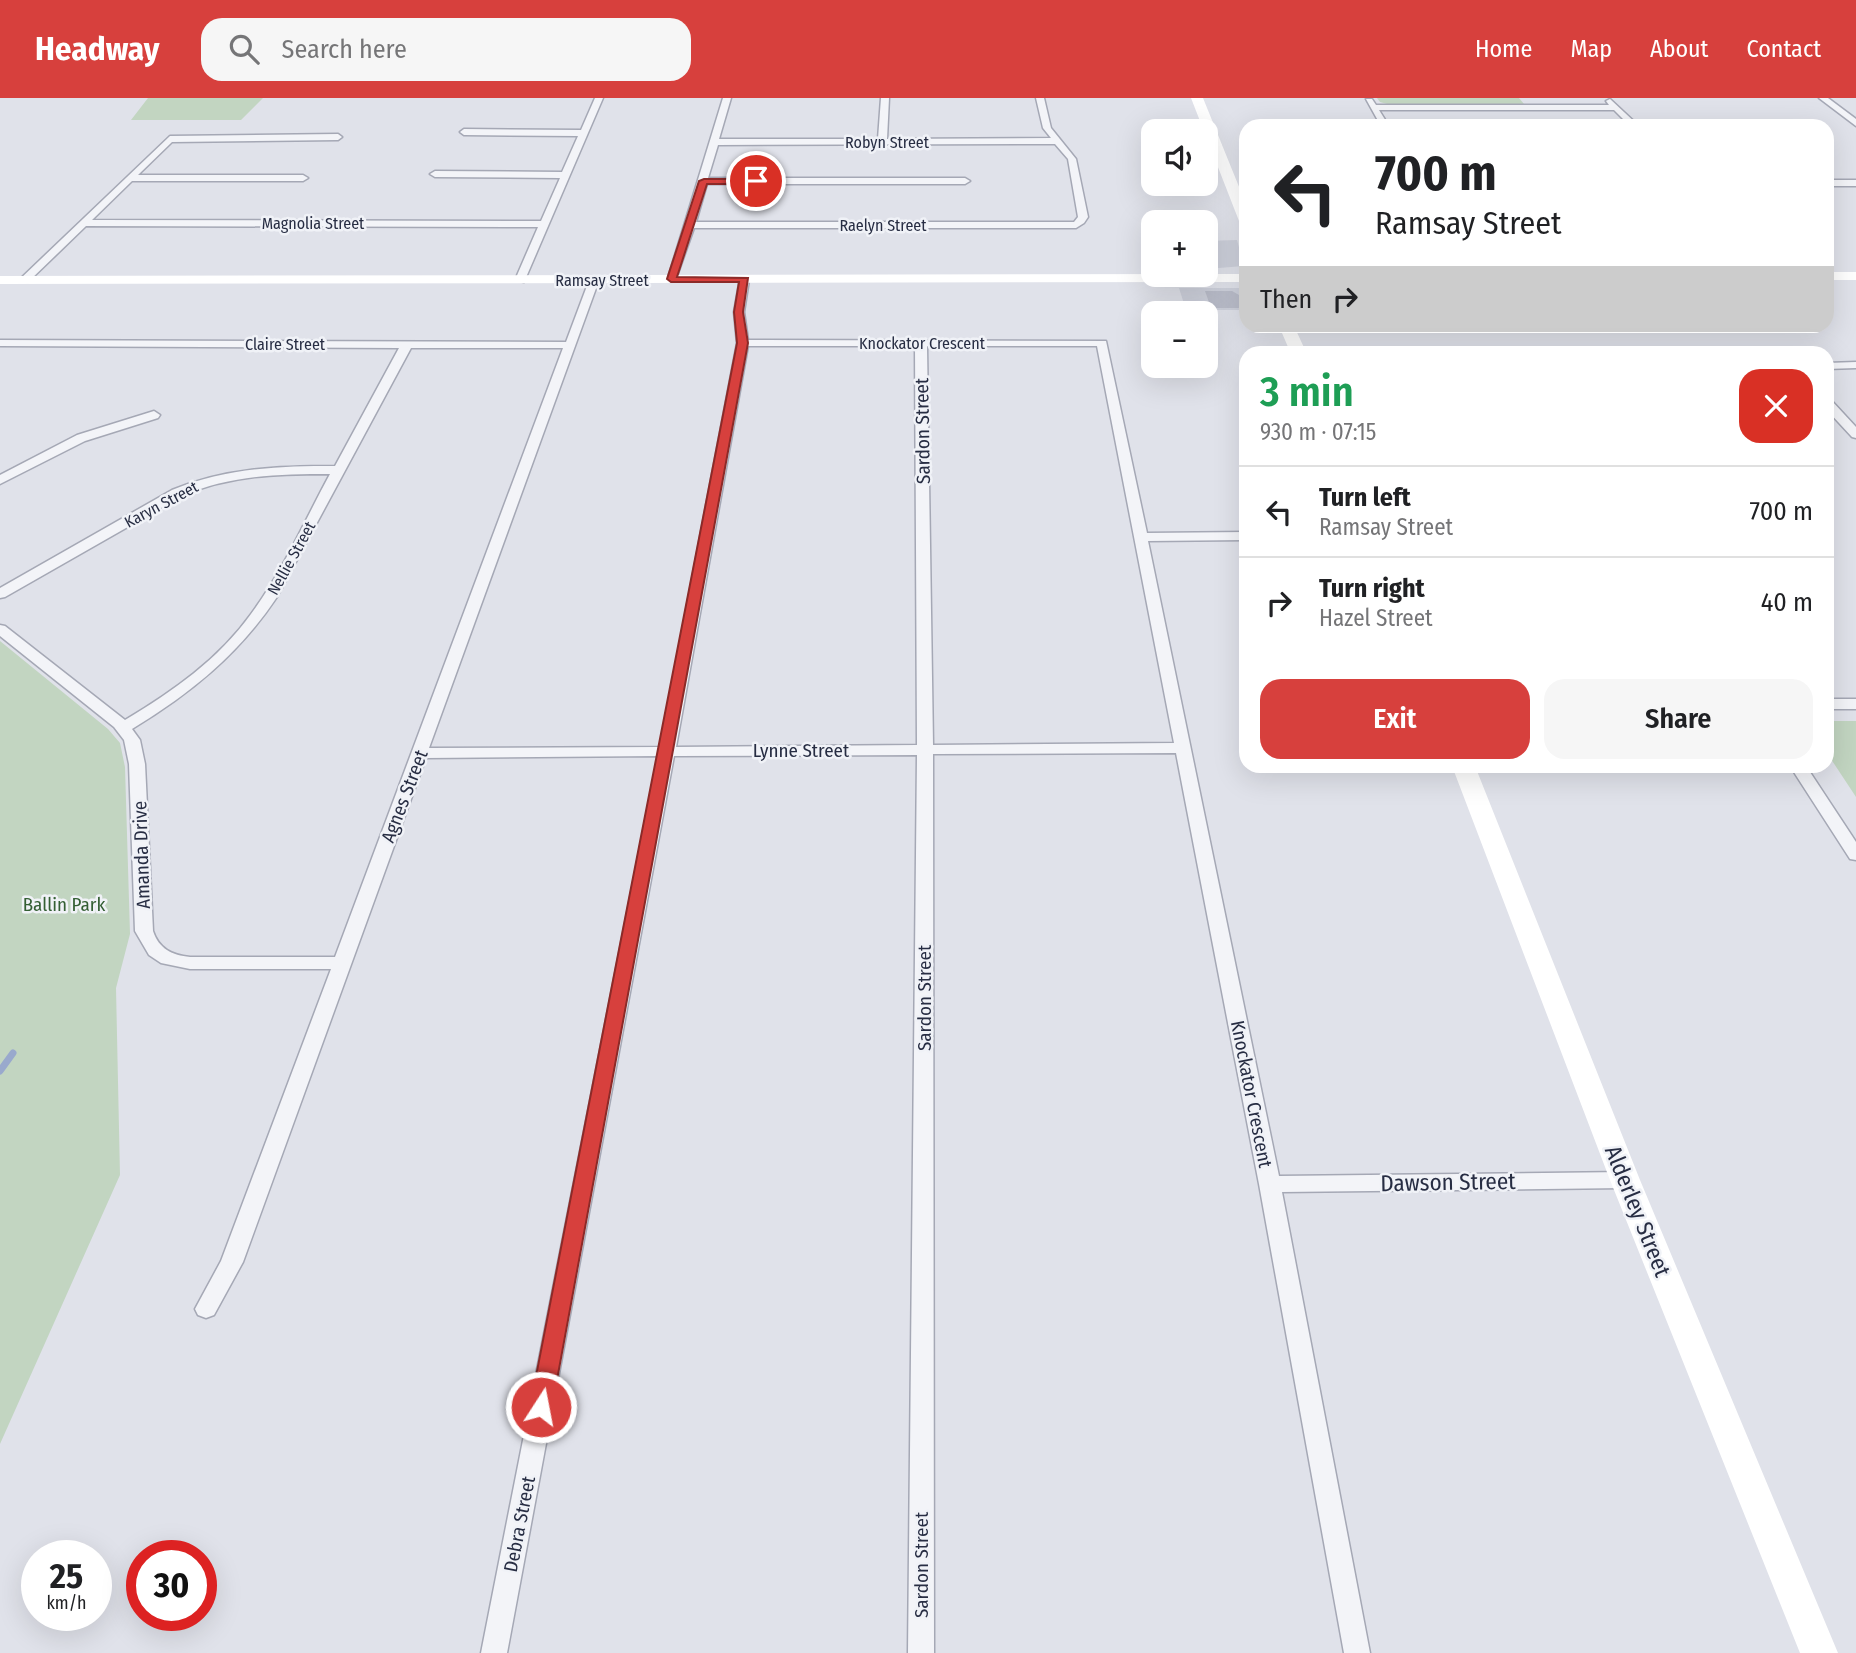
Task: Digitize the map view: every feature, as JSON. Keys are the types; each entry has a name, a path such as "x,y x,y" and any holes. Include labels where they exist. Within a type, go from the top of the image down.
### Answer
{"street":[{"path":"520,280 599,98"},
{"path":"671,279 691,225 727,98"},
{"path":"882,142 885,98"},
{"path":"1040,98 1047,128 1059,141"},
{"path":"1197,98 1239,195"},
{"path":"1367,98 1380,119"},
{"path":"1607,98 1628,119"},
{"path":"1823,98 1856,123"},
{"path":"1373,108 1616,107"},
{"path":"464,132 585,132"},
{"path":"24,280 170,139 338,137"},
{"name":"Robyn Street","path":"715,142 1059,141"},
{"name":"Raelyn Street","path":"691,225 1076,225 1083,217 1072,159 1059,141"},
{"path":"435,174 565,175"},
{"path":"129,178 303,178"},
{"path":"704,181 965,181"},
{"path":"1834,183 1856,183"},
{"name":"Magnolia Street","path":"83,223 543,224"},
{"path":"1834,276 1856,276"},
{"name":"Ramsay Street","path":"0,280 1239,278"},
{"name":"Agnes Street","path":"206,1309 232,1262 594,280"},
{"name":"Debra Street","path":"494,1653 743,343 738,312 744,280"},
{"name":"Knockator Crescent","path":"743,343 1107,340 1181,748 1270,1184 1357,1653"},
{"name":"Claire Street","path":"0,343 570,345"},
{"name":"Sardon Street","path":"921,343 925,749 921,1653"},
{"name":"Nellie Street","path":"123,728 198,678 249,628 270,597 407,344"},
{"path":"1834,366 1856,365"},
{"path":"1834,410 1856,434"},
{"path":"0,480 81,438 154,415"},
{"name":"Karyn Street","path":"0,594 177,493 198,484 250,471 339,470"},
{"path":"1141,537 1239,536"},
{"name":"Amanda Drive","path":"0,629 123,728 136,752 144,932 148,946 161,956 190,963 341,963"},
{"path":"1834,704 1856,704"},
{"name":"Lynne Street","path":"420,753 1181,748"},
{"name":"Alderley Street","path":"1466,773 1625,1180 1819,1653"},
{"path":"1803,773 1856,855"},
{"name":"Dawson Street","path":"1270,1184 1625,1180"}],"shaded area":[{"path":"1237,240 1239,266 1218,268 1218,241"},
{"path":"1179,288 1239,288 1239,310 1218,310 1218,301 1183,301"}],"green space":[{"path":"148,98 263,98 241,120 131,120"},
{"path":"1377,98 1519,98 1524,104 1387,104"},
{"name":"Ballin Park","path":"0,641 108,729 120,743 125,767 130,934 116,988 120,1175 0,1444"},
{"path":"1834,721 1856,721 1856,797 1834,764"}],"building":[{"path":"1205,291 1232,291 1239,295 1239,308 1218,308 1218,301 1209,301"}],"waterway":[{"path":"0,1071 13,1053"}],"route":[{"path":"541,1407 743,343 738,312 744,280 671,279 704,181 756,181"}]}
